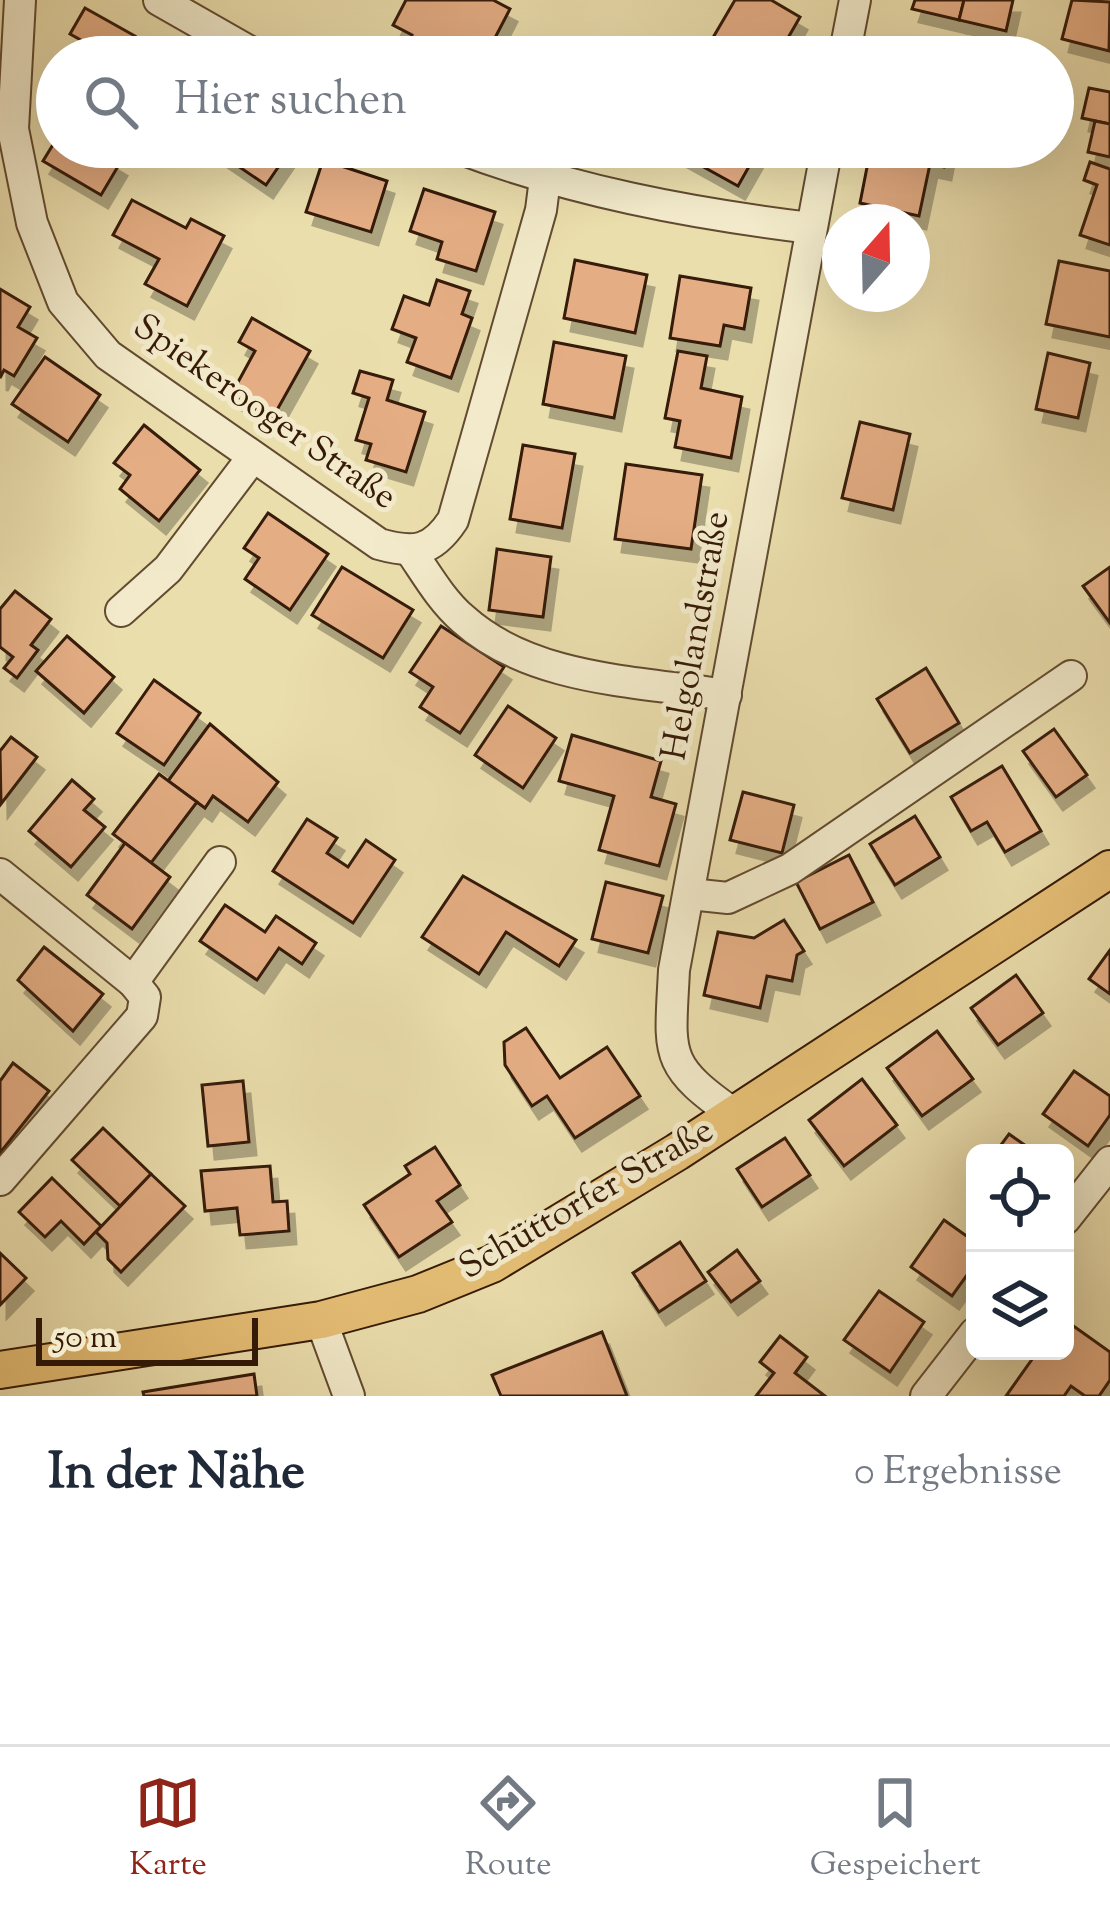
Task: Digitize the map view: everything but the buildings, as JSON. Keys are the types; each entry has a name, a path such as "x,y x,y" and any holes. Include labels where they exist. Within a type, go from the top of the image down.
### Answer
{"main road":[{"name":"Schüttorfer Straße","path":"0,1370 321,1320 418,1294 492,1264 734,1114 1110,869"}],"street":[{"name":"Spiekerooger Straße","path":"20,0 7,128 32,224 63,302 108,355 379,544 412,553 439,542 453,520 541,210 545,179"},
{"path":"159,0 222,36"},
{"path":"848,36 855,0"},
{"path":"514,168 707,215 811,228"},
{"name":"Helgolandstraße","path":"734,1114 684,1078 671,1034 674,970 823,168"},
{"path":"121,611 168,569 251,458"},
{"path":"412,553 462,618 504,650 552,667 726,695"},
{"path":"690,894 728,898 790,869 1071,676"},
{"path":"134,982 220,862"},
{"path":"0,874 134,982 145,997 142,1016 0,1180"},
{"path":"1074,1208 1110,1162"},
{"path":"321,1320 349,1396"},
{"path":"926,1396 966,1345"}]}
